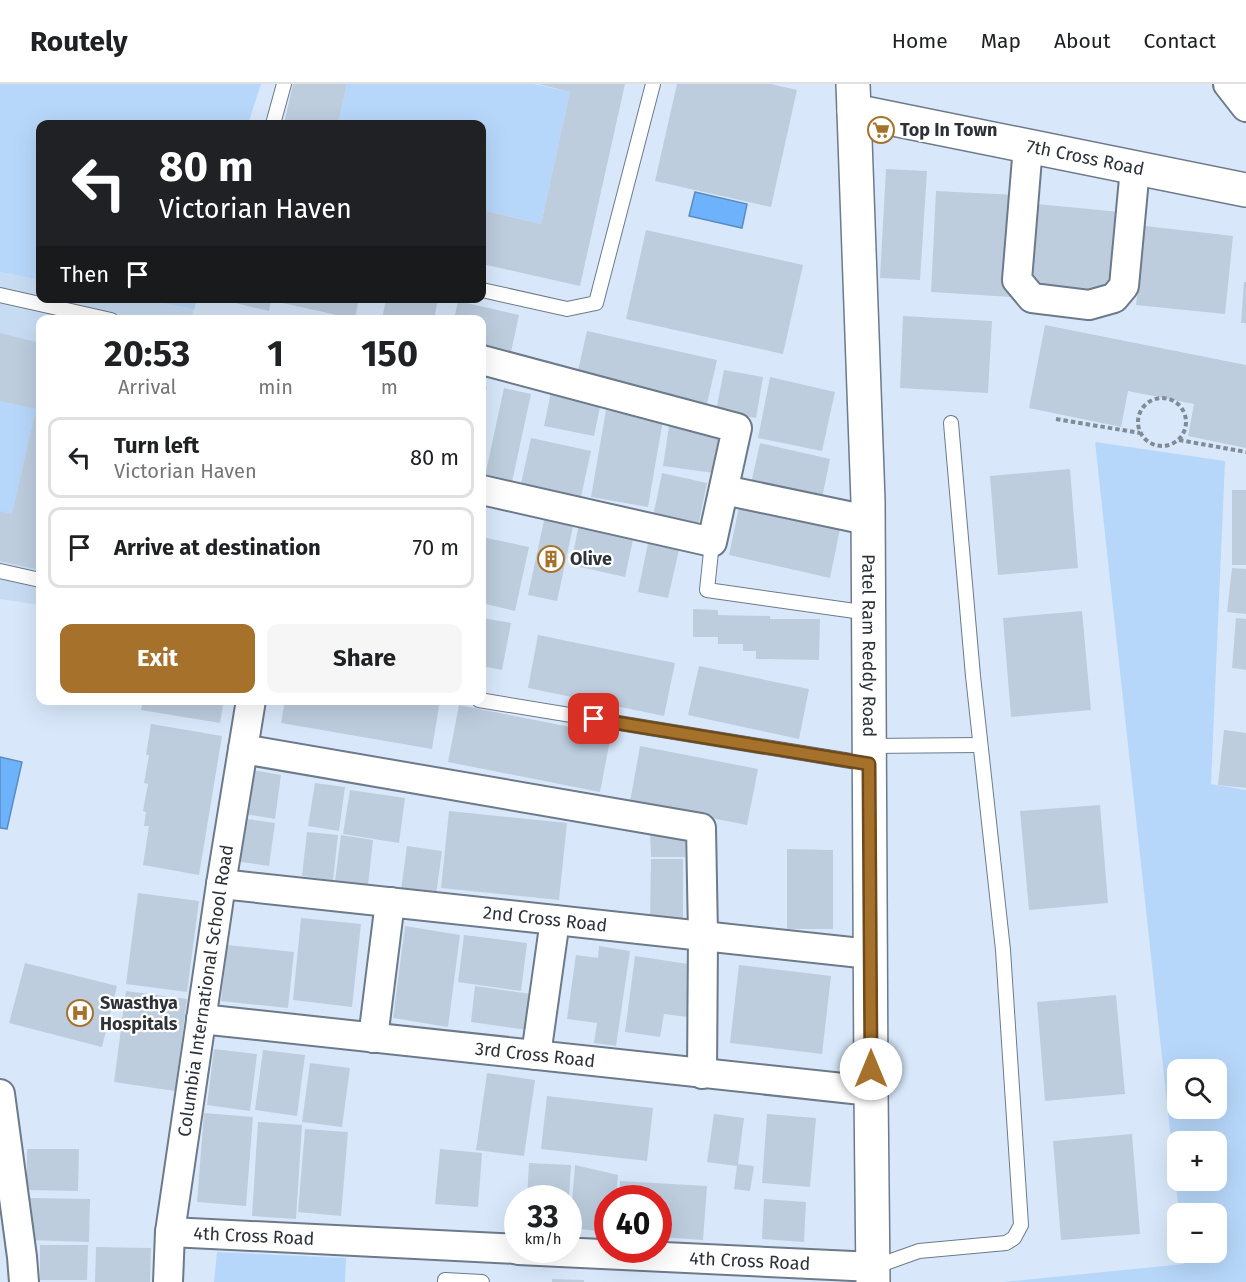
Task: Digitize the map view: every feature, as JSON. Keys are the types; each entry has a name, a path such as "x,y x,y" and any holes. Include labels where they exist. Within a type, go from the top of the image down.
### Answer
{"street":[{"path":"1228,84 1246,107"},
{"name":"7th Cross Road","path":"853,97 1028,146 1246,190"},
{"name":"Patel Ram Reddy Road","path":"853,97 868,501 874,1274"},
{"path":"1028,146 1017,280 1032,298 1089,305 1114,298 1124,286 1135,168"},
{"path":"486,361 737,428 712,542 486,491"},
{"path":"724,490 867,520"},
{"name":"Columbia International School Road","path":"168,1282 170,1232 221,884 250,705"},
{"path":"243,749 701,828 702,1074"},
{"name":"2nd Cross Road","path":"221,884 870,954"},
{"path":"373,1038 390,902"},
{"path":"536,1055 555,920"},
{"name":"3rd Cross Road","path":"201,1019 871,1091"},
{"path":"0,1094 15,1261"},
{"name":"4th Cross Road","path":"170,1232 504,1249"},
{"name":"4th Cross Road","path":"582,1254 874,1274"}],"lane":[{"path":"274,120 284,84"},
{"path":"486,291 567,309 596,303 653,84"},
{"path":"0,296 88,315"},
{"path":"874,1274 919,1251 1006,1243 1014,1239 1021,1225 1003,950 980,745 951,423"},
{"path":"712,542 707,590 869,613"},
{"path":"0,571 36,579"},
{"path":"486,701 869,755 980,745"},
{"path":"445,1282 445,1280 482,1282"}],"path":[{"path":"1167,397 1180,405 1184,411 1186,426 1184,434 1172,444 1164,447 1155,445 1148,442 1141,433 1138,428 1140,411 1152,400 1167,397"},
{"path":"1056,419 1141,433"},
{"path":"1179,440 1246,452"}],"shaded area":[{"path":"0,84 261,84 249,120 36,120 36,279 0,272"},
{"path":"347,84 534,84 570,92 541,224 486,211 486,120 339,120"},
{"path":"0,272 36,279 36,303 162,303 194,309 192,315 36,315 36,604 0,599"},
{"path":"162,303 196,303 194,309"},
{"path":"0,401 36,409 12,514 0,511"},
{"path":"1095,442 1225,461 1211,784 1246,790 1246,1282 1003,1282 1184,1264 1227,1263 1227,1203 1178,1203 1177,1191 1227,1191 1227,1131 1170,1131 1169,1119 1227,1119 1227,1059 1167,1059 1167,1103"},
{"path":"217,1252 346,1258 345,1282 214,1282"}],"water":[{"path":"695,192 747,204 742,228 689,216"},
{"path":"0,757 22,762 7,829 0,828"}],"building":[{"path":"293,84 347,84 339,120 285,120"},
{"path":"538,84 625,84 580,286 486,265 486,211 541,224 570,92"},
{"path":"677,84 771,84 797,90 771,207 655,181"},
{"path":"886,169 927,171 920,280 880,278"},
{"path":"936,191 1016,195 1011,297 931,292"},
{"path":"1037,204 1120,212 1111,295 1029,286"},
{"path":"1145,226 1233,236 1225,314 1136,305"},
{"path":"646,230 803,265 783,354 626,319"},
{"path":"1244,282 1246,282 1246,323 1241,323"},
{"path":"235,303 271,303 269,311"},
{"path":"283,303 358,303 356,315 337,315"},
{"path":"385,303 437,303 435,315 383,315"},
{"path":"458,303 467,303 519,315 510,357 486,351 486,315 455,315"},
{"path":"903,316 992,321 988,393 900,388"},
{"path":"1045,325 1246,365 1246,448 1188,436 1194,404 1128,391 1121,427 1029,408"},
{"path":"587,331 717,360 707,404 577,375"},
{"path":"0,333 36,342 36,409 0,401"},
{"path":"724,370 763,377 756,418 716,411"},
{"path":"770,377 835,392 822,451 758,438"},
{"path":"552,387 602,397 594,436 544,426"},
{"path":"504,388 531,394 512,482 486,476"},
{"path":"36,409 36,569 0,561 0,511 12,514"},
{"path":"606,410 663,420 648,507 591,497"},
{"path":"670,419 721,427 714,473 663,466"},
{"path":"531,438 591,451 580,501 520,488"},
{"path":"760,443 830,459 821,503 750,488"},
{"path":"1070,469 1078,568 998,575 990,476"},
{"path":"662,473 707,483 698,526 653,517"},
{"path":"1232,490 1246,490 1246,565 1232,565"},
{"path":"739,507 840,529 830,578 729,555"},
{"name":"Olive","path":"545,516 574,522 557,601 528,595"},
{"path":"579,523 634,535 625,577 571,565"},
{"path":"486,538 529,547 515,611 486,604"},
{"path":"648,543 679,550 668,598 638,592"},
{"path":"1232,568 1246,569 1246,614 1227,612"},
{"path":"693,609 718,610 718,615 770,616 770,619 820,619 819,660 756,659 756,651 743,651 743,644 718,644 718,637 693,637"},
{"path":"1082,611 1091,710 1011,717 1003,618"},
{"path":"1236,618 1246,619 1246,670 1232,668"},
{"path":"486,619 511,623 502,670 486,667"},
{"path":"538,635 675,663 664,716 528,688"},
{"path":"699,666 809,689 799,739 688,715"},
{"path":"142,705 223,705 220,723 141,710"},
{"path":"284,705 439,705 432,749 281,723"},
{"path":"459,705 611,735 600,792 448,762"},
{"path":"151,724 222,736 199,875 143,865 149,826 144,826 146,812 143,811 148,784 144,783"},
{"path":"1224,730 1246,733 1246,788 1218,785"},
{"path":"640,746 758,769 747,825 630,802"},
{"path":"246,769 281,775 275,819 239,813"},
{"path":"315,783 345,787 339,831 308,826"},
{"path":"350,790 405,798 399,843 343,834"},
{"path":"1100,805 1108,903 1029,910 1020,811"},
{"path":"449,811 567,823 559,900 441,888"},
{"path":"240,818 275,823 269,866 235,861"},
{"path":"650,831 685,831 685,857 651,857"},
{"path":"307,832 338,835 333,880 302,876"},
{"path":"341,835 373,840 368,885 335,881"},
{"path":"407,846 442,851 436,895 401,890"},
{"path":"787,849 833,850 833,929 787,929"},
{"path":"651,859 683,859 683,920 650,920"},
{"path":"138,893 199,901 187,992 126,984"},
{"path":"301,918 361,924 352,1007 293,1000"},
{"path":"405,926 460,935 448,1027 393,1018"},
{"path":"464,935 527,943 521,991 458,982"},
{"path":"227,945 294,952 288,1008 221,1001"},
{"path":"599,946 630,951 616,1046 594,1043 597,1023 567,1019 576,955 598,958"},
{"path":"635,956 695,965 688,1017 664,1014 660,1037 625,1032"},
{"path":"25,963 117,986 102,1047 9,1023"},
{"path":"739,965 831,976 822,1054 730,1043"},
{"path":"475,986 531,994 527,1030 471,1022"},
{"path":"126,991 187,999 175,1091 114,1082"},
{"path":"1116,995 1125,1094 1045,1101 1037,1002"},
{"path":"214,1049 257,1054 250,1111 207,1105"},
{"path":"263,1050 305,1055 297,1116 255,1110"},
{"path":"310,1063 350,1068 342,1127 302,1122"},
{"path":"487,1073 535,1080 524,1156 476,1150"},
{"path":"547,1096 653,1108 647,1161 541,1149"},
{"path":"204,1113 253,1117 246,1206 197,1202"},
{"path":"714,1114 744,1118 738,1164 754,1166 750,1191 734,1189 737,1166 707,1162"},
{"path":"767,1114 816,1118 810,1187 762,1183"},
{"path":"258,1122 302,1125 296,1219 252,1216"},
{"path":"305,1129 348,1132 341,1216 298,1212"},
{"path":"1132,1134 1140,1234 1061,1240 1053,1141"},
{"path":"27,1149 79,1149 78,1191 27,1190"},
{"path":"440,1149 482,1153 478,1207 435,1204"},
{"path":"529,1163 571,1165 570,1185 528,1185"},
{"path":"575,1165 618,1175 617,1185 594,1185 594,1231 582,1229 582,1185 573,1185"},
{"path":"620,1181 707,1186 703,1240 672,1238 672,1185 620,1185"},
{"path":"29,1198 90,1199 89,1242 28,1240"},
{"path":"764,1199 806,1202 804,1242 762,1239"},
{"path":"40,1245 88,1245 87,1280 40,1280"},
{"path":"96,1247 151,1248 150,1282 95,1282"},
{"path":"552,1279 584,1280 584,1282 552,1282"}],"place":[{"name":"Top In Town","path":"881,130"},
{"name":"Olive","path":"551,559"},
{"name":"Swasthya Hospitals","path":"80,1013"}],"route":[{"path":"594,719 869,764 871,1069"}]}
